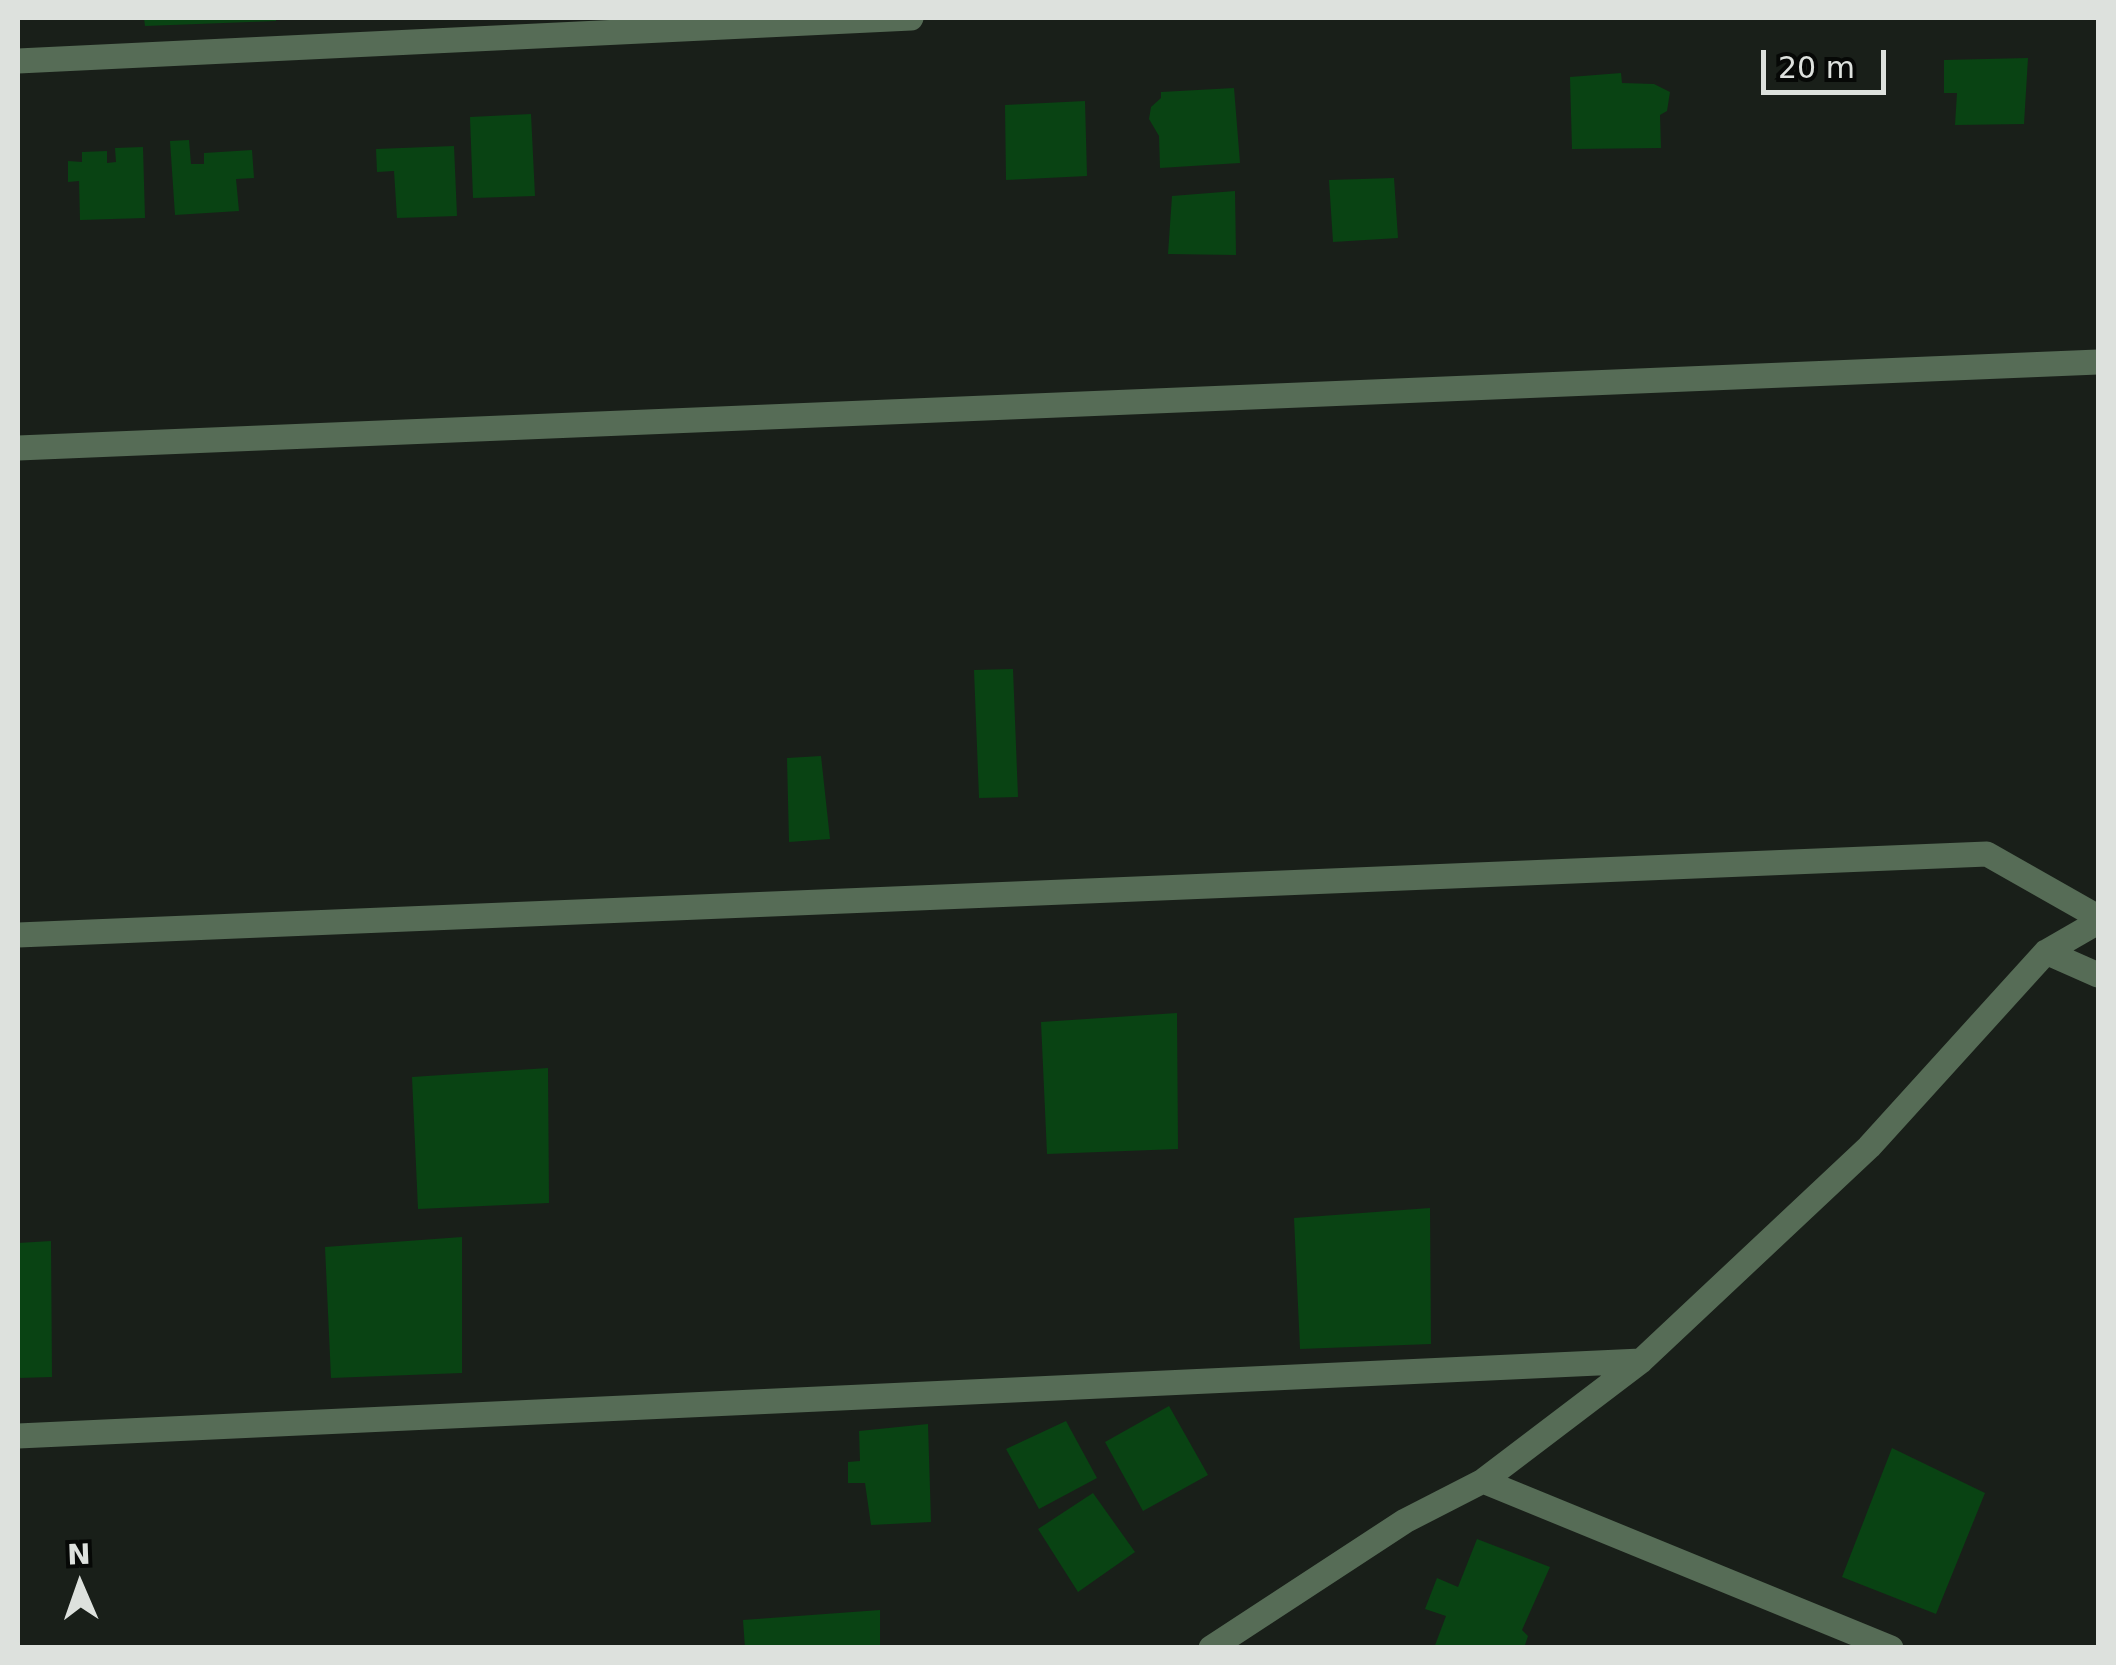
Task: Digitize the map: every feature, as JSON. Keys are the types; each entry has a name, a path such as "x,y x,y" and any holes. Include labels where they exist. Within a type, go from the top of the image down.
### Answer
{"street":[{"path":"18,61 911,18"},
{"path":"18,448 2098,362"},
{"path":"18,935 1987,854 2098,920 2046,952 1869,1147 1641,1361 1482,1481 1405,1521 1211,1648"},
{"path":"2046,952 2098,975"},
{"path":"18,1436 1641,1361"},
{"path":"1482,1481 1874,1645"}],"building":[{"path":"144,18 276,18 276,21 145,26"},
{"path":"2028,58 2024,124 1955,125 1957,93 1944,93 1944,60"},
{"path":"1621,73 1622,83 1654,84 1670,92 1667,111 1660,115 1661,148 1572,149 1570,77"},
{"path":"1234,88 1240,163 1160,168 1159,136 1149,119 1151,107 1161,98 1161,92"},
{"path":"1085,101 1087,176 1006,180 1005,105"},
{"path":"531,114 535,196 473,198 470,117"},
{"path":"189,140 191,164 204,164 204,153 252,150 254,178 236,179 239,211 175,215 170,141"},
{"path":"454,146 457,216 397,218 394,171 377,172 376,149"},
{"path":"143,147 145,218 80,220 79,181 68,182 68,161 82,162 82,152 107,151 107,163 116,162 115,148"},
{"path":"1394,178 1398,238 1333,242 1329,180"},
{"path":"1235,191 1236,255 1168,254 1172,196"},
{"path":"1013,669 1018,797 979,798 974,670"},
{"path":"821,756 830,839 789,842 787,758"},
{"path":"1177,1013 1178,1149 1047,1154 1041,1022"},
{"path":"548,1068 549,1203 418,1209 412,1077"},
{"path":"1430,1208 1431,1344 1300,1349 1294,1218"},
{"path":"462,1237 462,1373 331,1378 325,1247"},
{"path":"51,1241 52,1377 18,1378 18,1243"},
{"path":"1169,1406 1208,1475 1143,1511 1105,1442"},
{"path":"1066,1421 1097,1478 1039,1509 1006,1449"},
{"path":"928,1424 931,1522 871,1525 865,1483 848,1483 848,1462 860,1461 859,1431"},
{"path":"1892,1448 1985,1493 1936,1614 1842,1577"},
{"path":"1093,1493 1135,1552 1078,1592 1038,1529"},
{"path":"1477,1539 1550,1567 1522,1630 1528,1636 1524,1648 1434,1648 1446,1616 1425,1609 1437,1578 1458,1587"},
{"path":"880,1610 880,1648 745,1648 743,1620"}]}
